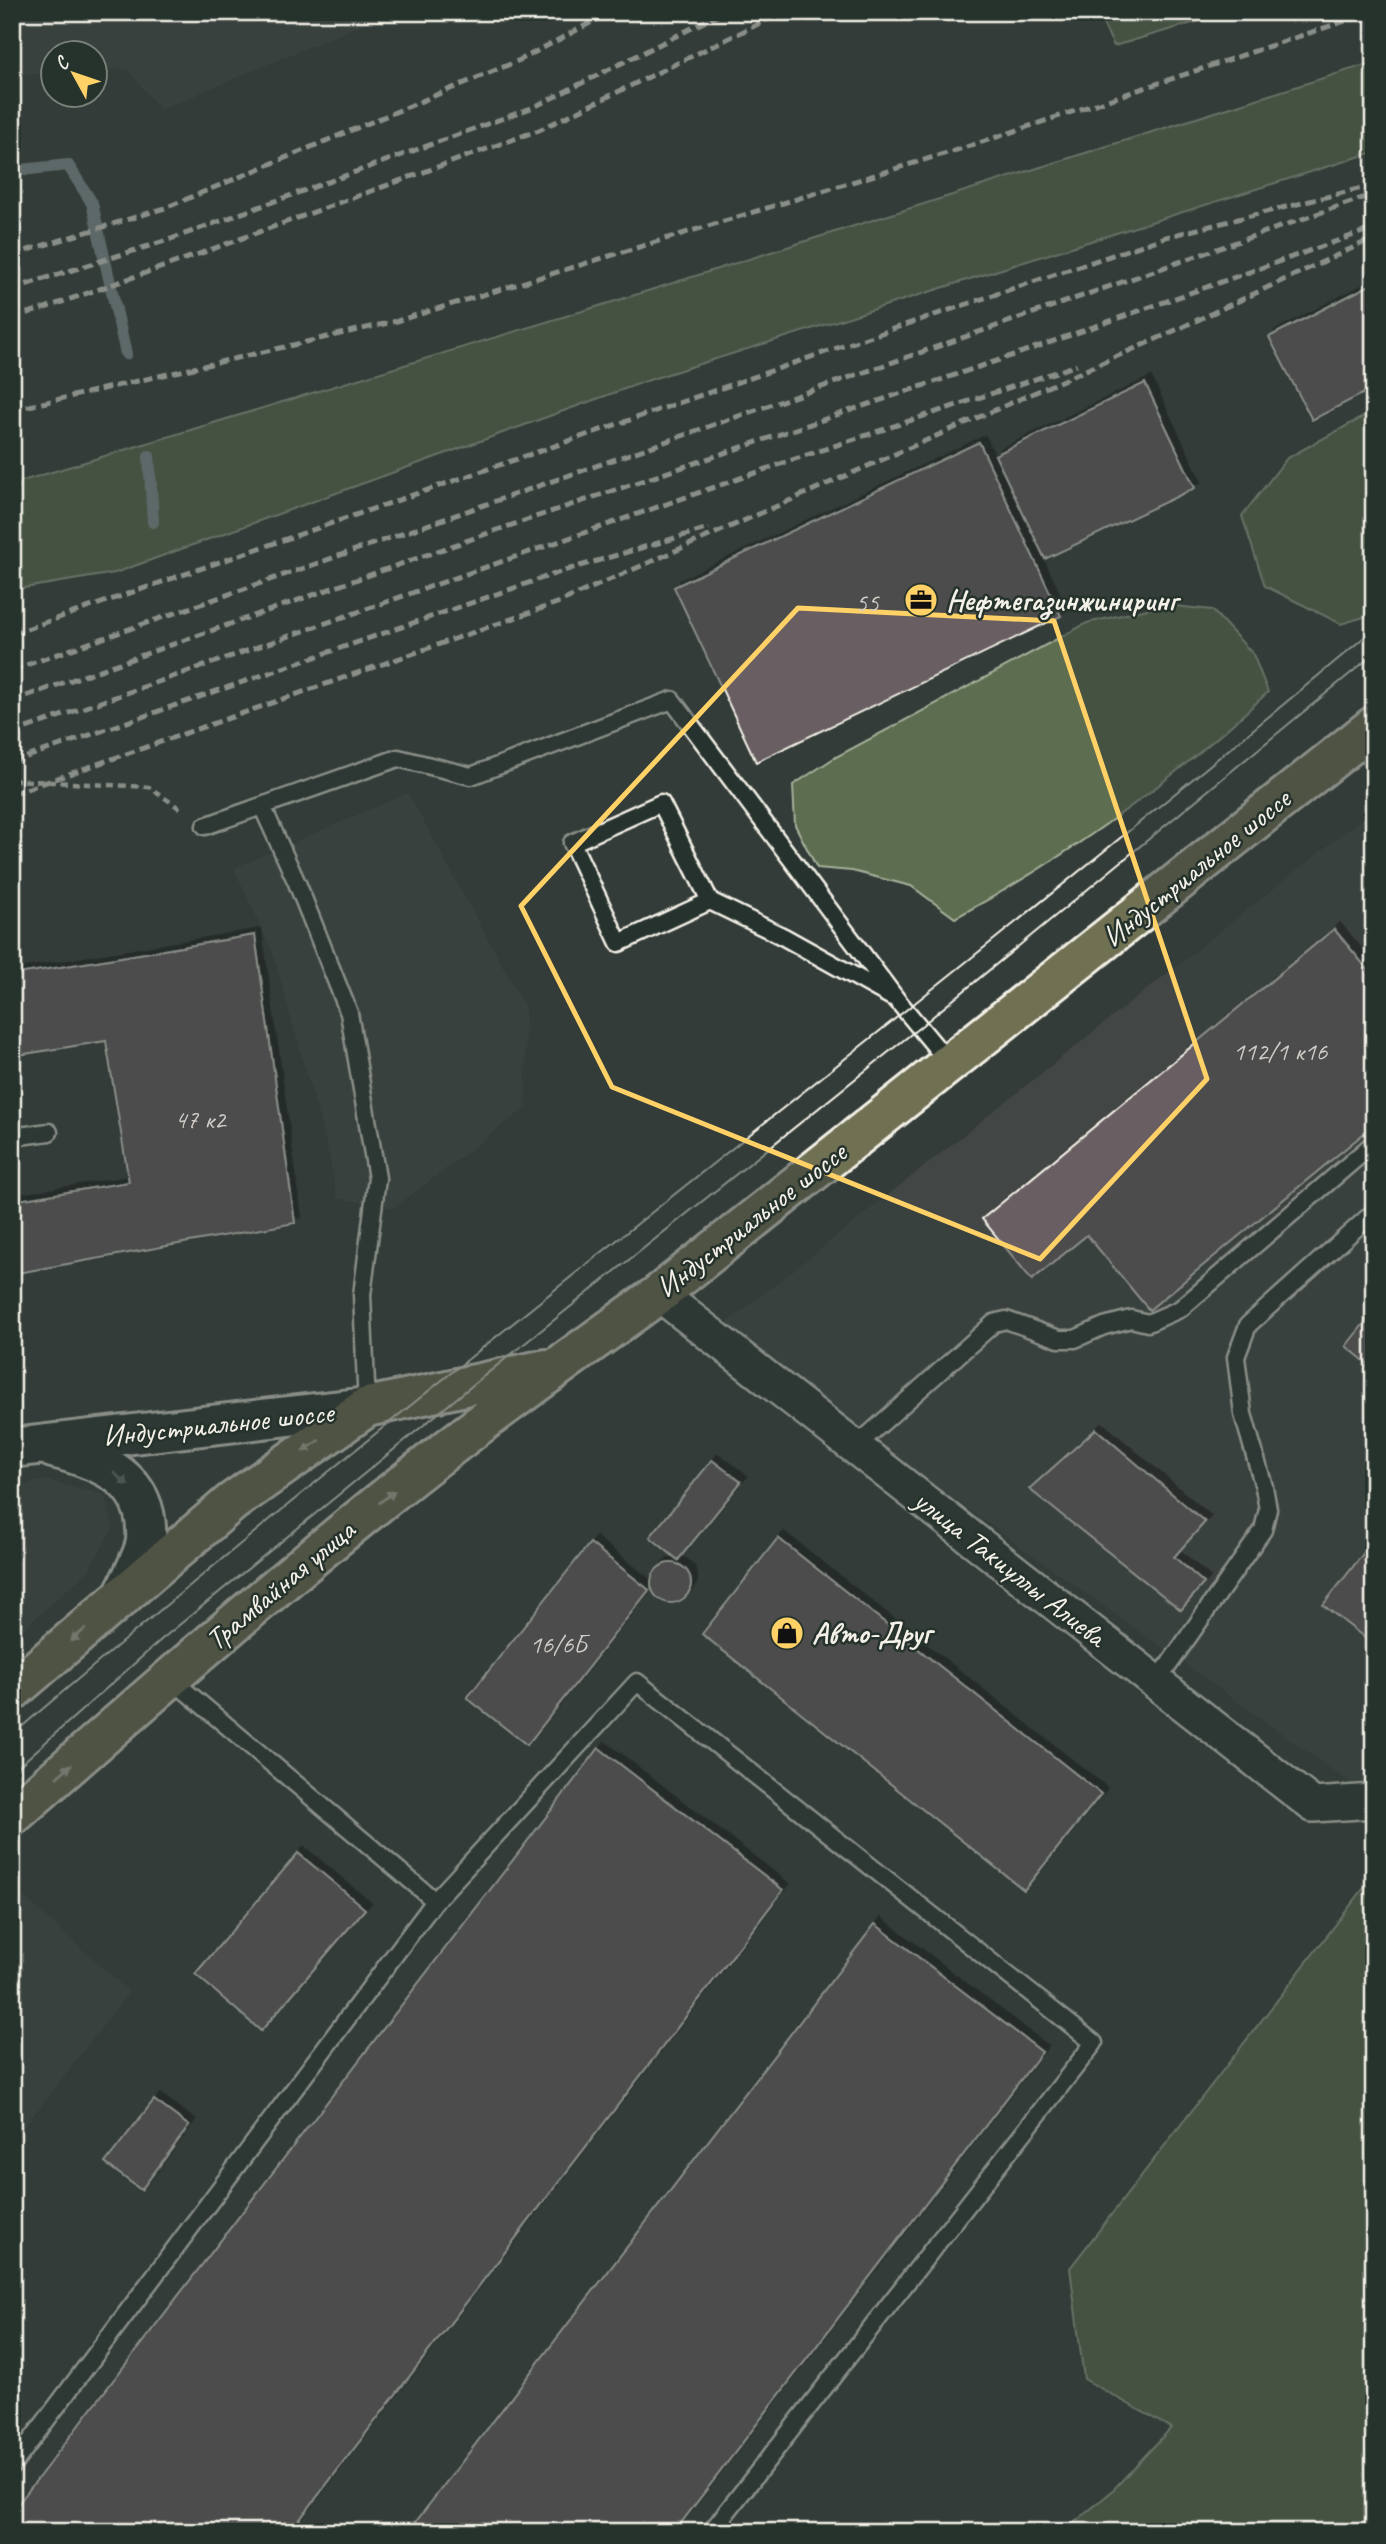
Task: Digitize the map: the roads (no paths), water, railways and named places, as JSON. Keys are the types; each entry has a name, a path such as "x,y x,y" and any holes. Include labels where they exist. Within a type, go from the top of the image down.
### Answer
{"main road":[{"name":"Индустриальное шоссе","path":"367,1407 558,1366 659,1294 1374,726"},
{"name":"Трамвайная улица","path":"12,1816 170,1678 375,1506 558,1366"},
{"path":"12,1691 232,1502 367,1407"}],"street":[{"name":"улица Такиуллы Алиева","path":"659,1294 1313,1805 1374,1801"},
{"name":"Индустриальное шоссе","path":"25,1446 367,1407"},
{"path":"25,1446 89,1457 124,1479 142,1502 146,1543 122,1597"}],"lane":[{"path":"205,826 398,758 471,776 672,700 897,1000 950,1064"},
{"path":"710,901 619,943 572,843 661,803 710,901 784,937 897,1000"},
{"path":"262,806 298,883 349,1013 377,1178 362,1295 367,1407"},
{"path":"12,1137 49,1132"},
{"path":"855,1447 994,1323 1006,1320 1059,1339 1075,1339 1104,1326 1131,1319 1148,1323 1180,1309 1374,1143"},
{"path":"1156,1683 1263,1530 1268,1509 1243,1414 1236,1357 1248,1325 1374,1212"},
{"path":"170,1678 435,1901"},
{"path":"12,2466 435,1901 637,1682 1094,2043 711,2532"}],"waterway":[{"path":"12,171 68,165 92,203 126,354"},
{"path":"149,456 153,522"}],"tram line":[{"path":"12,1735 350,1455 1035,907 1374,629"},
{"path":"12,1772 162,1639 474,1384 920,1027 1374,654"}],"railway":[{"path":"12,255 165,208 520,60 611,12"},
{"path":"12,289 171,239 534,107 724,12"},
{"path":"12,317 174,263 539,130 783,12"},
{"path":"12,410 397,321 973,145 1372,12"},
{"path":"12,634 1166,237 1370,186"},
{"path":"12,670 1374,194"},
{"path":"12,701 500,529 1014,355 1374,228"},
{"path":"12,794 557,603 1163,336 1374,238"},
{"path":"12,733 792,460 1077,365"},
{"path":"12,762 563,571 709,528"}],"place":[{"name":"Нефтегазинжиниринг","path":"921,600"},
{"name":"Авто-Друг","path":"787,1633"}]}
